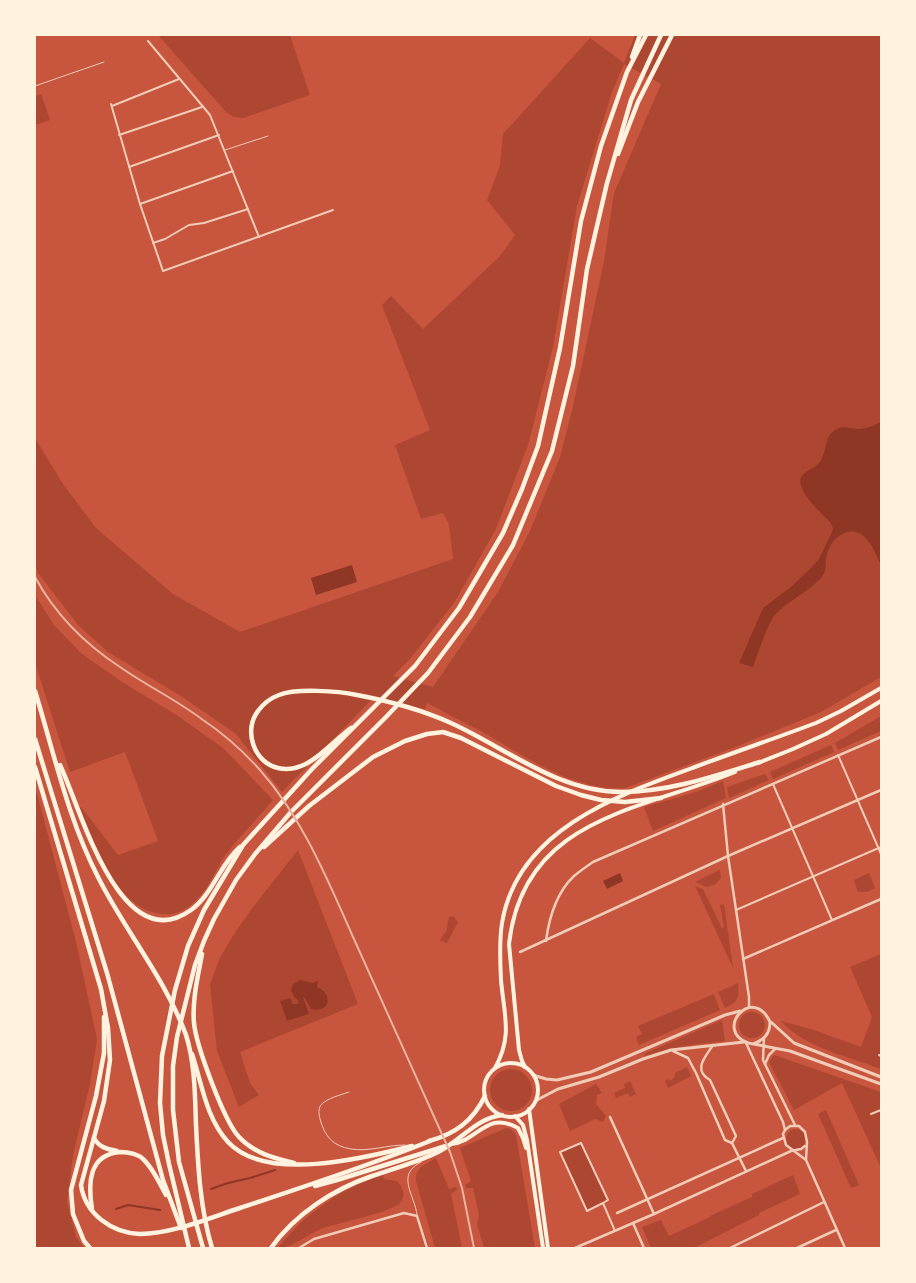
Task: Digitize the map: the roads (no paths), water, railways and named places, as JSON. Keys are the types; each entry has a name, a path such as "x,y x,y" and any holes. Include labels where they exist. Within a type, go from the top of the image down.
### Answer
{"highway":[{"path":"55,756 99,858 109,878 126,902 148,916 171,919 192,909 207,894 233,854 312,769 414,666 459,608 481,574 503,533 538,446 560,348 581,221 600,146 640,35"},
{"path":"627,72 646,35"},
{"path":"203,1248 179,1162 173,1110 177,1037 195,965 204,940 236,880 254,854 291,812 428,672 470,617 513,545 552,451 572,366 587,269 607,183 631,100 661,35"},
{"path":"607,183 638,102 672,35"},
{"path":"364,718 315,759 298,768 285,770 275,768 265,762 258,754 251,738 253,719 258,710 278,695 302,690 356,694 414,709 450,722 554,777 573,784 606,791 650,790 678,786 760,762"},
{"path":"35,691 84,848 111,902 168,993 186,1036 200,1080 204,1100 214,1121 228,1142 240,1152 249,1156 282,1165 303,1165 357,1159 430,1141"},
{"path":"254,854 309,806 373,757 406,741 428,734 443,732 461,738 556,786 580,795 600,800 625,802 661,798"},
{"path":"35,739 104,964 170,1203"},
{"path":"35,767 104,1003 108,1028 110,1060 104,1101 81,1185 82,1196 100,1220 124,1232 139,1234 162,1232 216,1216 446,1136 466,1124 480,1107 485,1096"},
{"path":"189,1248 162,1127 160,1103 162,1056 175,990 188,946 204,910 243,845"},
{"path":"204,940 194,1004 194,1024 208,1072 222,1108 238,1136 253,1148 276,1159 303,1165"},
{"path":"90,1248 84,1241 73,1214 71,1190 96,1096 104,1053 104,1003"},
{"path":"186,1036 194,1088 202,1201 212,1248"},
{"path":"271,1248 304,1214 333,1194 370,1176 432,1155 451,1144 482,1121 493,1116 502,1115"},
{"path":"94,1138 98,1145 108,1150 132,1153 143,1158 170,1203 189,1248"},
{"path":"291,1191 337,1180 451,1144"},
{"path":"92,1209 89,1191 94,1166 101,1159 122,1152"}],"main road":[{"path":"881,688 816,723 655,781 593,808 562,829 543,847 522,872 508,902 502,921 500,944 501,981 506,1020 506,1038 502,1055 486,1082 485,1096 492,1108 502,1115 515,1116 524,1113 530,1109 535,1101 538,1090 533,1075 525,1067 520,1056 509,944 511,927 524,888 552,851 578,832 599,821 793,750 826,734 881,701"},
{"path":"495,1068 507,1063 525,1067"},
{"path":"530,1109 548,1248"},
{"path":"515,1116 525,1130 543,1248"},
{"path":"451,1144 463,1141 490,1124 506,1123 518,1128 521,1132 530,1167"}],"street":[{"path":"148,41 210,115 260,237"},
{"path":"180,79 111,105 162,271 333,210"},
{"path":"120,135 203,106"},
{"path":"129,167 219,135"},
{"path":"140,204 233,171"},
{"path":"153,243 165,239 189,225 204,223 248,209"},
{"path":"546,941 553,909 573,876 593,862 881,737"},
{"path":"838,755 881,854"},
{"path":"773,784 832,920"},
{"path":"520,952 728,856 881,790"},
{"path":"723,804 728,856 744,959 749,1008"},
{"path":"736,910 880,848"},
{"path":"744,959 881,899"},
{"path":"533,1075 557,1080 592,1072 725,1016 749,1008 756,1008 762,1011 770,1022 794,1043 881,1077"},
{"path":"741,1011 736,1016 734,1027 738,1036 745,1042 783,1122 785,1130 783,1138 786,1145 791,1151 806,1160"},
{"path":"753,1044 764,1038 769,1031 770,1022"},
{"path":"764,1038 762,1060 791,1119 795,1125 806,1132 806,1160 845,1248"},
{"path":"535,1101 558,1089 599,1077 671,1050 745,1042 790,1051 881,1084"},
{"path":"714,1045 703,1058 702,1063 705,1077 710,1080 736,1136 732,1143"},
{"path":"765,1064 768,1054 776,1048"},
{"path":"671,1050 688,1058 725,1140 732,1143 746,1171"},
{"path":"700,1082 701,1078 705,1077"},
{"path":"871,1114 881,1110"},
{"path":"610,1117 654,1214"},
{"path":"785,1130 795,1125"},
{"path":"616,1213 783,1138"},
{"path":"581,1143 608,1200 603,1203 586,1211 560,1152 581,1143"},
{"path":"575,1248 805,1146"},
{"path":"730,1248 824,1202"},
{"path":"603,1203 615,1231"},
{"path":"298,1248 314,1239 408,1213 417,1216 427,1248"},
{"path":"634,1223 644,1248"},
{"path":"797,1248 837,1230"}],"lane":[{"path":"35,86 104,62"},
{"path":"225,150 268,136"},
{"path":"349,1092 322,1103 319,1111 322,1126 327,1137 334,1143 353,1150 410,1146"},
{"path":"417,1216 408,1184 408,1175 414,1165 432,1155"}],"waterway":[{"path":"211,1189 275,1170"},
{"path":"116,1209 128,1205 160,1210"}],"railway":[{"path":"35,577 61,616 83,638 107,658 183,706 226,737 260,770 290,811 327,878 450,1152 462,1188 474,1248"}]}
